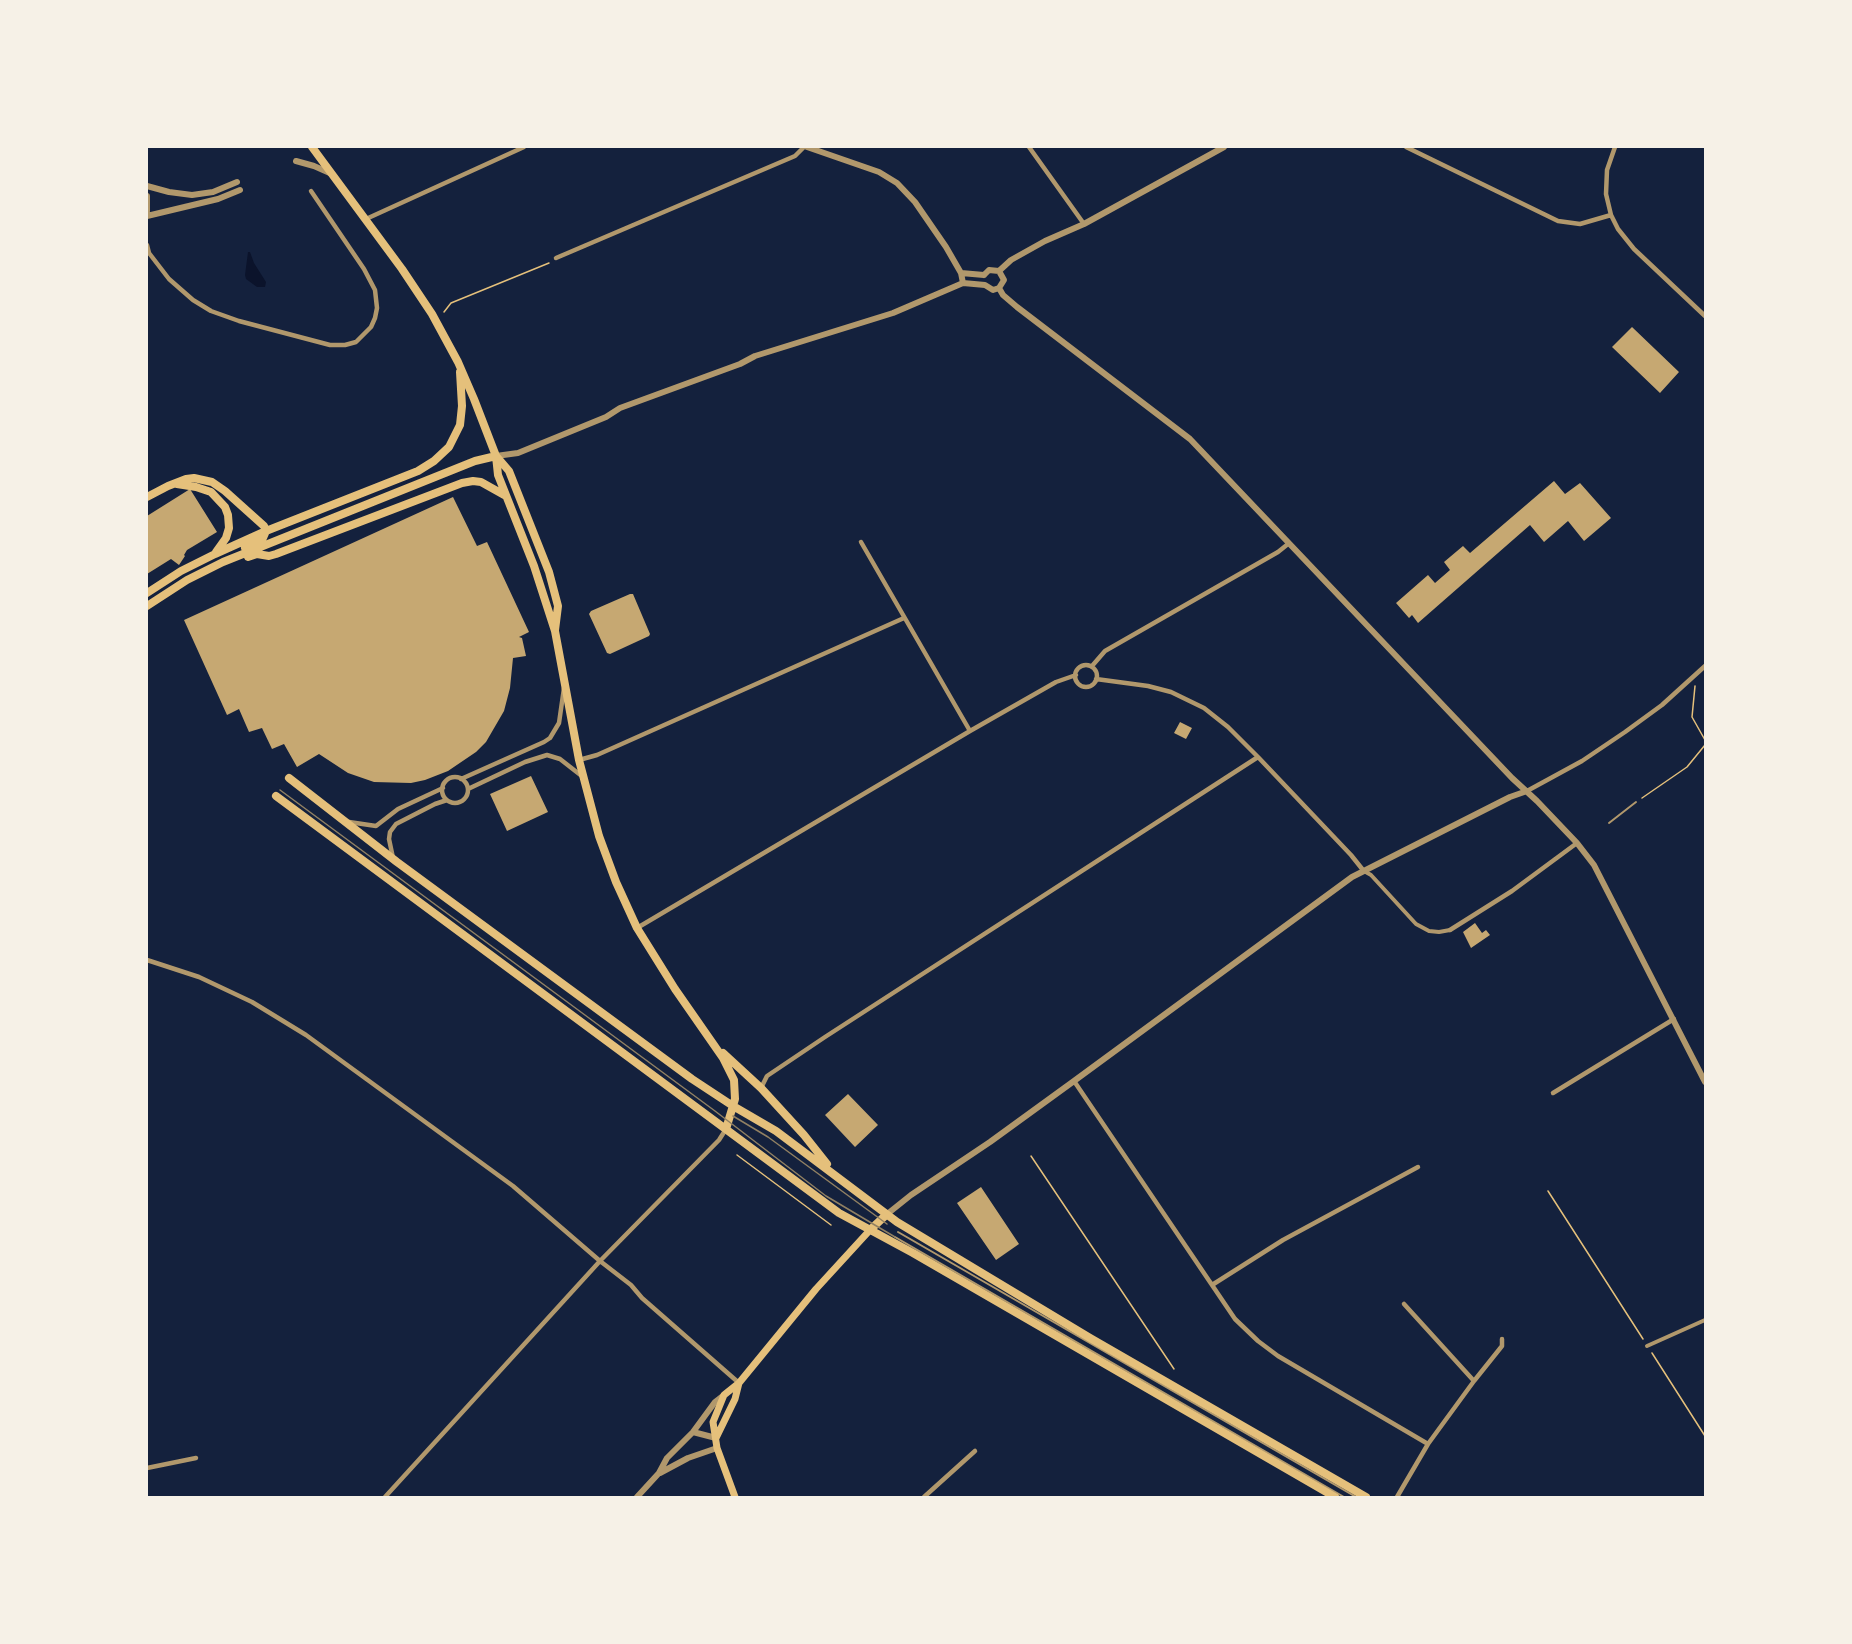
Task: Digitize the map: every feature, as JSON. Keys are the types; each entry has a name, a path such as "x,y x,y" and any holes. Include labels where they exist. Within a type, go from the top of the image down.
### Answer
{"main road":[{"path":"312,147 423,300 459,365 496,456 512,477 549,572 558,606 555,631"},
{"path":"147,593 214,554 426,467 443,455 458,433 462,406 459,365"},
{"path":"496,456 498,475 534,566 555,631 583,778 604,850 637,928 668,980 717,1048 734,1080 733,1108 726,1129"},
{"path":"147,606 173,589 233,558 475,461 496,456"},
{"path":"147,497 194,478 212,482 225,490 260,522 266,531"},
{"path":"224,562 234,562 257,554 269,556 276,554 469,481 485,484 507,496"},
{"path":"176,484 211,492 225,507 229,522 228,533 214,554"},
{"path":"233,558 241,550 263,538 266,531"},
{"path":"289,778 393,858 692,1079 733,1108 771,1127 886,1215 1090,1338 1366,1497"},
{"path":"276,796 827,1206 1335,1497"},
{"path":"717,1048 760,1088 802,1133 835,1174"},
{"path":"735,1497 717,1448 712,1422 724,1395 739,1383 816,1288 886,1215"},
{"path":"716,1438 735,1399 739,1383"}],"street":[{"path":"366,219 524,147"},
{"path":"556,258 795,156 805,147 879,172 897,183 925,215 961,273 963,283"},
{"path":"1029,147 1084,224"},
{"path":"961,273 984,275 989,270 999,271 1011,260 1045,241 1084,224 1224,147"},
{"path":"1406,147 1558,221 1580,224 1611,215"},
{"path":"1615,147 1606,177 1607,202 1611,215 1623,237 1634,249 1705,316"},
{"path":"296,161 332,174"},
{"path":"147,186 192,195 213,192 237,182"},
{"path":"147,196 147,213 218,199 240,190"},
{"path":"147,245 149,253 169,279 193,300 211,311 239,321 330,345 356,342 371,327 375,318 377,300 371,280 311,191"},
{"path":"999,271 1004,280 999,288"},
{"path":"984,275 985,285"},
{"path":"496,456 518,453 606,417 620,408 740,364 755,356 893,314 963,283 985,285 990,289 999,288"},
{"path":"999,288 1017,307 1190,439 1512,778 1577,843 1594,865 1705,1082"},
{"path":"861,542 970,731"},
{"path":"1092,666 1097,673 1096,679 1092,685 1084,687 1078,683 1077,670 1083,666 1092,666 1105,651 1278,552 1288,544"},
{"path":"579,760 597,755 904,618"},
{"path":"886,1215 1363,870 1510,797 1527,791 1582,761 1662,705 1705,666"},
{"path":"637,928 970,731 1056,682 1076,675"},
{"path":"1096,679 1148,686 1171,692 1204,708 1228,727 1258,757 1416,924 1429,931 1450,930 1512,891 1577,843"},
{"path":"461,779 468,789 466,797 462,801 453,803 443,795 445,783 451,779 461,779 550,738 559,723 564,686"},
{"path":"468,789 525,762 547,755 560,759 583,778"},
{"path":"760,1088 767,1076 825,1037 1258,757"},
{"path":"349,822 373,827 398,809 443,788"},
{"path":"393,858 389,839 390,831 396,824 447,800"},
{"path":"147,960 199,977 252,1002 306,1035 513,1186 631,1285 642,1298 739,1383"},
{"path":"1553,1093 1674,1019"},
{"path":"1074,1081 1235,1319 1278,1356 1428,1443"},
{"path":"385,1497 600,1261 719,1140 726,1129"},
{"path":"1212,1285 1283,1240 1418,1167"},
{"path":"1404,1304 1474,1381"},
{"path":"1647,1346 1705,1320"},
{"path":"1397,1497 1428,1443 1502,1346 1502,1339"},
{"path":"637,1497 659,1473 667,1458 693,1432 715,1402 724,1395"},
{"path":"693,1432 716,1438"},
{"path":"659,1473 717,1448"},
{"path":"924,1497 975,1451"},
{"path":"147,1468 196,1458"}],"lane":[{"path":"1609,823 1636,802"},
{"path":"898,1232 1356,1497"},
{"path":"895,1237 1344,1497"}],"path":[{"path":"444,312 451,303 556,258"},
{"path":"1695,686 1692,717 1705,740"},
{"path":"1636,802 1687,767 1705,745"},
{"path":"737,1155 831,1225"},
{"path":"1031,1156 1174,1369"},
{"path":"1548,1191 1595,1263"}],"water":[{"path":"248,252 266,282 265,287 257,287 246,279"}],"building":[{"path":"1632,327 1679,372 1660,393 1612,347"},
{"path":"1554,481 1565,494 1580,483 1611,518 1584,541 1568,521 1544,542 1530,525 1418,623 1412,615 1409,618 1396,603 1428,575 1435,583 1450,570 1444,562 1463,546 1470,553"},
{"path":"190,489 217,532 187,550 179,565 171,559 147,574 147,516"},
{"path":"453,497 477,546 487,542 529,632 519,637 522,638 526,656 513,658 510,688 504,711 486,742 476,752 448,771 425,780 411,783 374,782 348,773 319,754 297,767 284,744 272,749 262,728 249,732 239,709 227,715 184,620"},
{"path":"633,594 650,634 610,654 607,653 589,614 591,611"},
{"path":"1180,722 1192,728 1186,739 1174,733"},
{"path":"531,776 548,812 507,831 490,794"},
{"path":"1475,923 1482,933 1486,930 1490,935 1471,948 1463,932"},
{"path":"848,1094 878,1125 855,1147 825,1115"},
{"path":"981,1187 1019,1244 996,1260 957,1203"}],"tram line":[{"path":"280,790 715,1111 826,1196 895,1237"},
{"path":"733,1116 768,1137 887,1224"}]}
